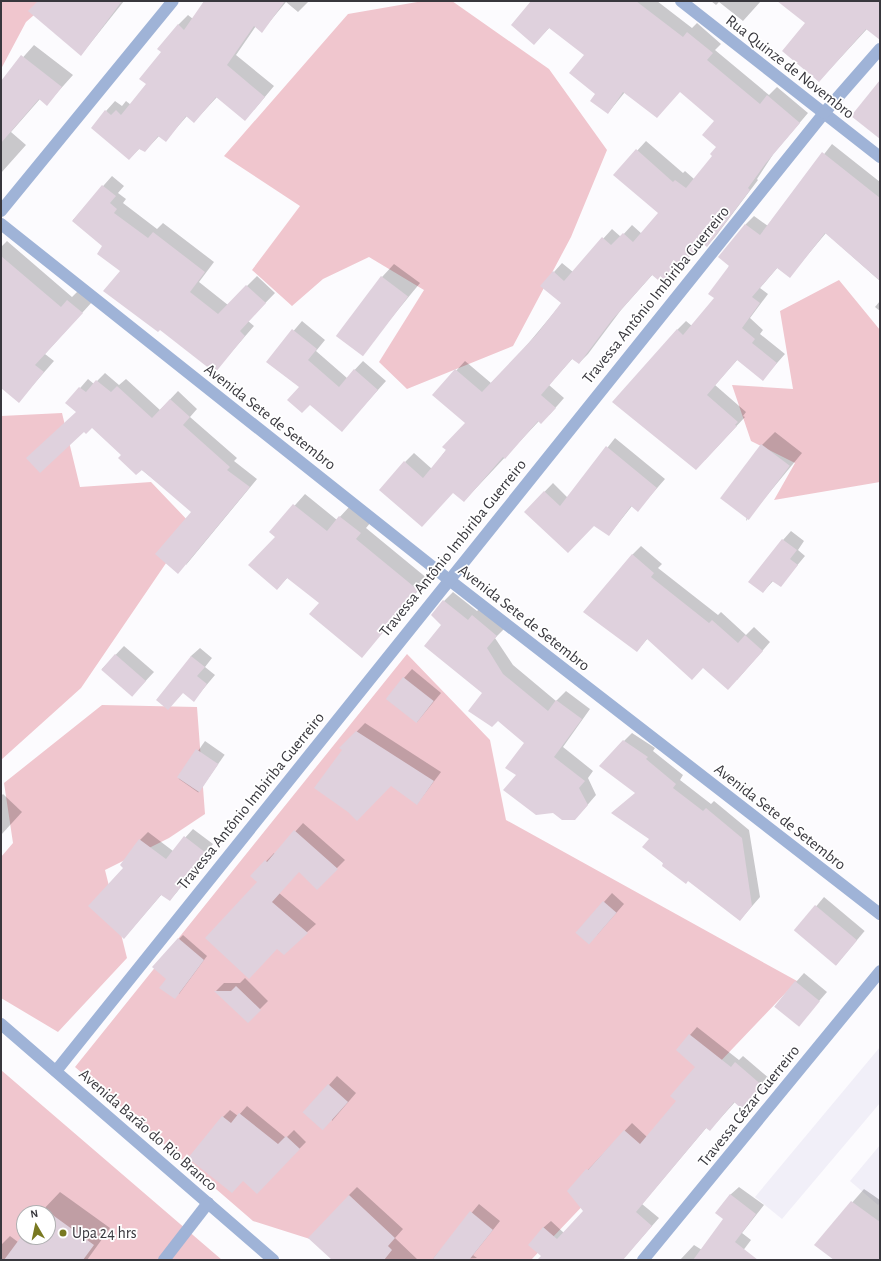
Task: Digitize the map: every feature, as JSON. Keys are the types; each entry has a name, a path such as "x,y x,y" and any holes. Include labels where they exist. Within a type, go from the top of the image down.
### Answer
{"street":[{"path":"1,211 173,1"},
{"name":"Rua Quinze de Novembro","path":"681,1 880,157"},
{"name":"Travessa Antônio Imbiriba Guerreiro","path":"56,1071 448,579 824,113 880,49"},
{"name":"Avenida Sete de Setembro","path":"1,224 448,579 880,914"},
{"name":"Travessa Cézar Guerreiro","path":"643,1260 880,971"},
{"name":"Avenida Barão do Rio Branco","path":"1,1024 273,1260"},
{"path":"164,1260 208,1203"}],"shaded area":[{"path":"1,1 50,1 26,22 1,69"},
{"path":"423,1 452,1 549,69 607,150 571,237 513,346 407,389 379,362 424,290 369,257 323,279 292,306 252,270 300,206 224,156 348,14"},
{"path":"839,280 880,330 880,482 774,500 795,463 751,441 732,385 793,389 780,311"},
{"path":"62,413 80,487 151,482 192,525 81,688 1,760 1,416"},
{"path":"407,654 490,740 506,820 797,981 531,1260 376,1260 253,1221 75,1067"},
{"path":"102,705 197,707 205,814 169,838 105,870 127,958 58,1032 1,998 1,857 13,843 4,783"},
{"path":"880,1047 880,1103 782,1219 755,1197"},
{"path":"1,1070 222,1260 1,1260"},
{"path":"880,1145 880,1203 878,1205 850,1181"}],"building":[{"path":"38,1 122,1 81,56 28,11"},
{"path":"204,1 285,1 262,33 254,26 227,65 265,97 245,121 216,97 194,123 186,116 166,142 158,136 145,152 139,149 129,160 91,128 105,110 111,115 116,110 121,115 146,84 139,79 161,52 157,49 178,24 184,30"},
{"path":"531,1 636,1 683,37 687,32 713,53 707,60 760,104 767,95 800,123 766,163 748,188 750,190 707,247 702,243 664,285 652,275 612,320 579,364 572,359 541,395 556,408 541,424 538,421 505,459 503,457 464,502 453,493 422,527 379,490 404,461 423,478 446,450 442,447 465,423 432,395 455,369 482,392 537,334 561,303 540,286 553,271 564,281 602,237 611,245 623,233 633,242 658,213 613,175 636,149 673,182 675,180 686,188 712,156 710,154 716,147 702,135 714,121 680,92 657,118 623,92 608,114 590,101 595,94 569,73 584,55 549,28 534,45 511,25"},
{"path":"777,1 880,1 880,40 866,29 819,82 782,51 805,23"},
{"path":"21,55 62,87 47,106 39,99 1,143 1,81"},
{"path":"880,80 880,139 851,116"},
{"path":"822,152 880,198 880,281 825,233 790,278 777,268 752,297 760,303 742,328 755,339 752,343 777,363 763,381 737,360 707,395 738,422 735,425 737,426 696,470 612,402 677,329 683,335 714,298 708,294 729,266 718,257 745,224 760,235"},
{"path":"102,185 116,196 110,203 117,209 114,213 148,238 153,232 205,272 190,292 218,314 246,285 266,303 240,331 245,336 215,373 160,330 158,332 103,291 120,271 97,254 102,246 72,221"},
{"path":"1,256 61,307 67,300 83,313 35,365 44,372 19,403 1,388"},
{"path":"381,276 408,296 363,356 336,336"},
{"path":"292,329 317,349 308,360 339,387 354,369 378,390 342,432 310,405 302,413 287,400 299,387 266,362"},
{"path":"96,380 111,392 117,386 152,418 170,399 190,417 183,425 230,467 227,470 250,487 178,574 155,554 191,512 142,470 136,475 118,458 121,455 92,428 86,434 84,432 40,473 26,458 76,412 65,403 79,387 86,392"},
{"path":"761,444 790,466 749,520 720,498"},
{"path":"606,446 657,488 638,512 631,506 609,536 594,526 568,553 524,512 544,491 560,506"},
{"path":"293,504 327,531 339,516 361,533 356,539 418,590 362,658 309,614 319,603 287,578 277,590 248,565 275,537 269,532"},
{"path":"782,539 797,550 790,559 798,565 781,587 772,581 763,593 748,582"},
{"path":"632,554 654,573 651,577 709,623 712,620 738,643 745,635 763,651 728,690 703,668 692,680 647,639 637,652 583,612"},
{"path":"443,600 468,620 472,615 497,636 487,648 503,674 548,711 556,700 582,719 554,757 585,781 579,788 588,805 575,820 562,820 553,813 536,815 503,790 516,775 505,768 524,743 498,721 492,727 468,711 482,693 424,646 441,625 431,615"},
{"path":"115,654 146,681 132,697 101,670"},
{"path":"191,656 205,667 197,676 207,684 194,702 183,693 168,710 156,700"},
{"path":"403,677 434,701 416,723 386,699"},
{"path":"356,731 434,781 417,805 391,786 357,821 348,812 314,788 342,750 339,748"},
{"path":"623,740 648,757 646,759 676,784 673,788 703,811 706,808 742,838 752,906 740,921 688,881 686,884 662,866 663,863 642,847 649,839 611,813 635,793 599,766"},
{"path":"196,749 218,764 199,792 177,777"},
{"path":"294,830 338,869 317,890 299,872 272,902 308,933 284,955 277,949 249,979 205,938 257,882 250,876 265,860 267,862"},
{"path":"184,836 206,853 170,901 161,895 124,939 88,906 123,868 120,865 139,839 166,859"},
{"path":"603,901 617,913 589,945 575,933"},
{"path":"815,905 857,940 836,966 794,930"},
{"path":"178,938 204,960 175,999 159,988 166,979 152,967"},
{"path":"795,981 820,1001 799,1027 774,1007"},
{"path":"236,986 261,1010 248,1023 214,991 231,991"},
{"path":"689,1034 731,1067 735,1062 764,1087 743,1110 734,1102 710,1131 706,1128 636,1212 652,1226 623,1260 537,1260 541,1256 528,1245 543,1227 557,1239 583,1211 567,1191 586,1169 588,1170 624,1130 640,1144 676,1101 670,1096 695,1067 676,1050"},
{"path":"328,1084 348,1102 323,1130 303,1112"},
{"path":"239,1113 278,1144 286,1136 300,1149 257,1194 243,1181 232,1193 188,1158 222,1116 231,1123"},
{"path":"730,1194 756,1214 735,1242 758,1260 693,1260 723,1219 715,1213"},
{"path":"349,1195 395,1238 388,1246 392,1250 384,1260 332,1260 308,1238"},
{"path":"851,1201 880,1222 880,1260 834,1260 814,1245"},
{"path":"470,1211 493,1230 469,1260 432,1260"},
{"name":"Upa 24 hrs","path":"56,1217 94,1245 83,1260 4,1260 16,1244 56,1245"}],"place":[{"name":"Upa 24 hrs","path":"63,1233"}]}
